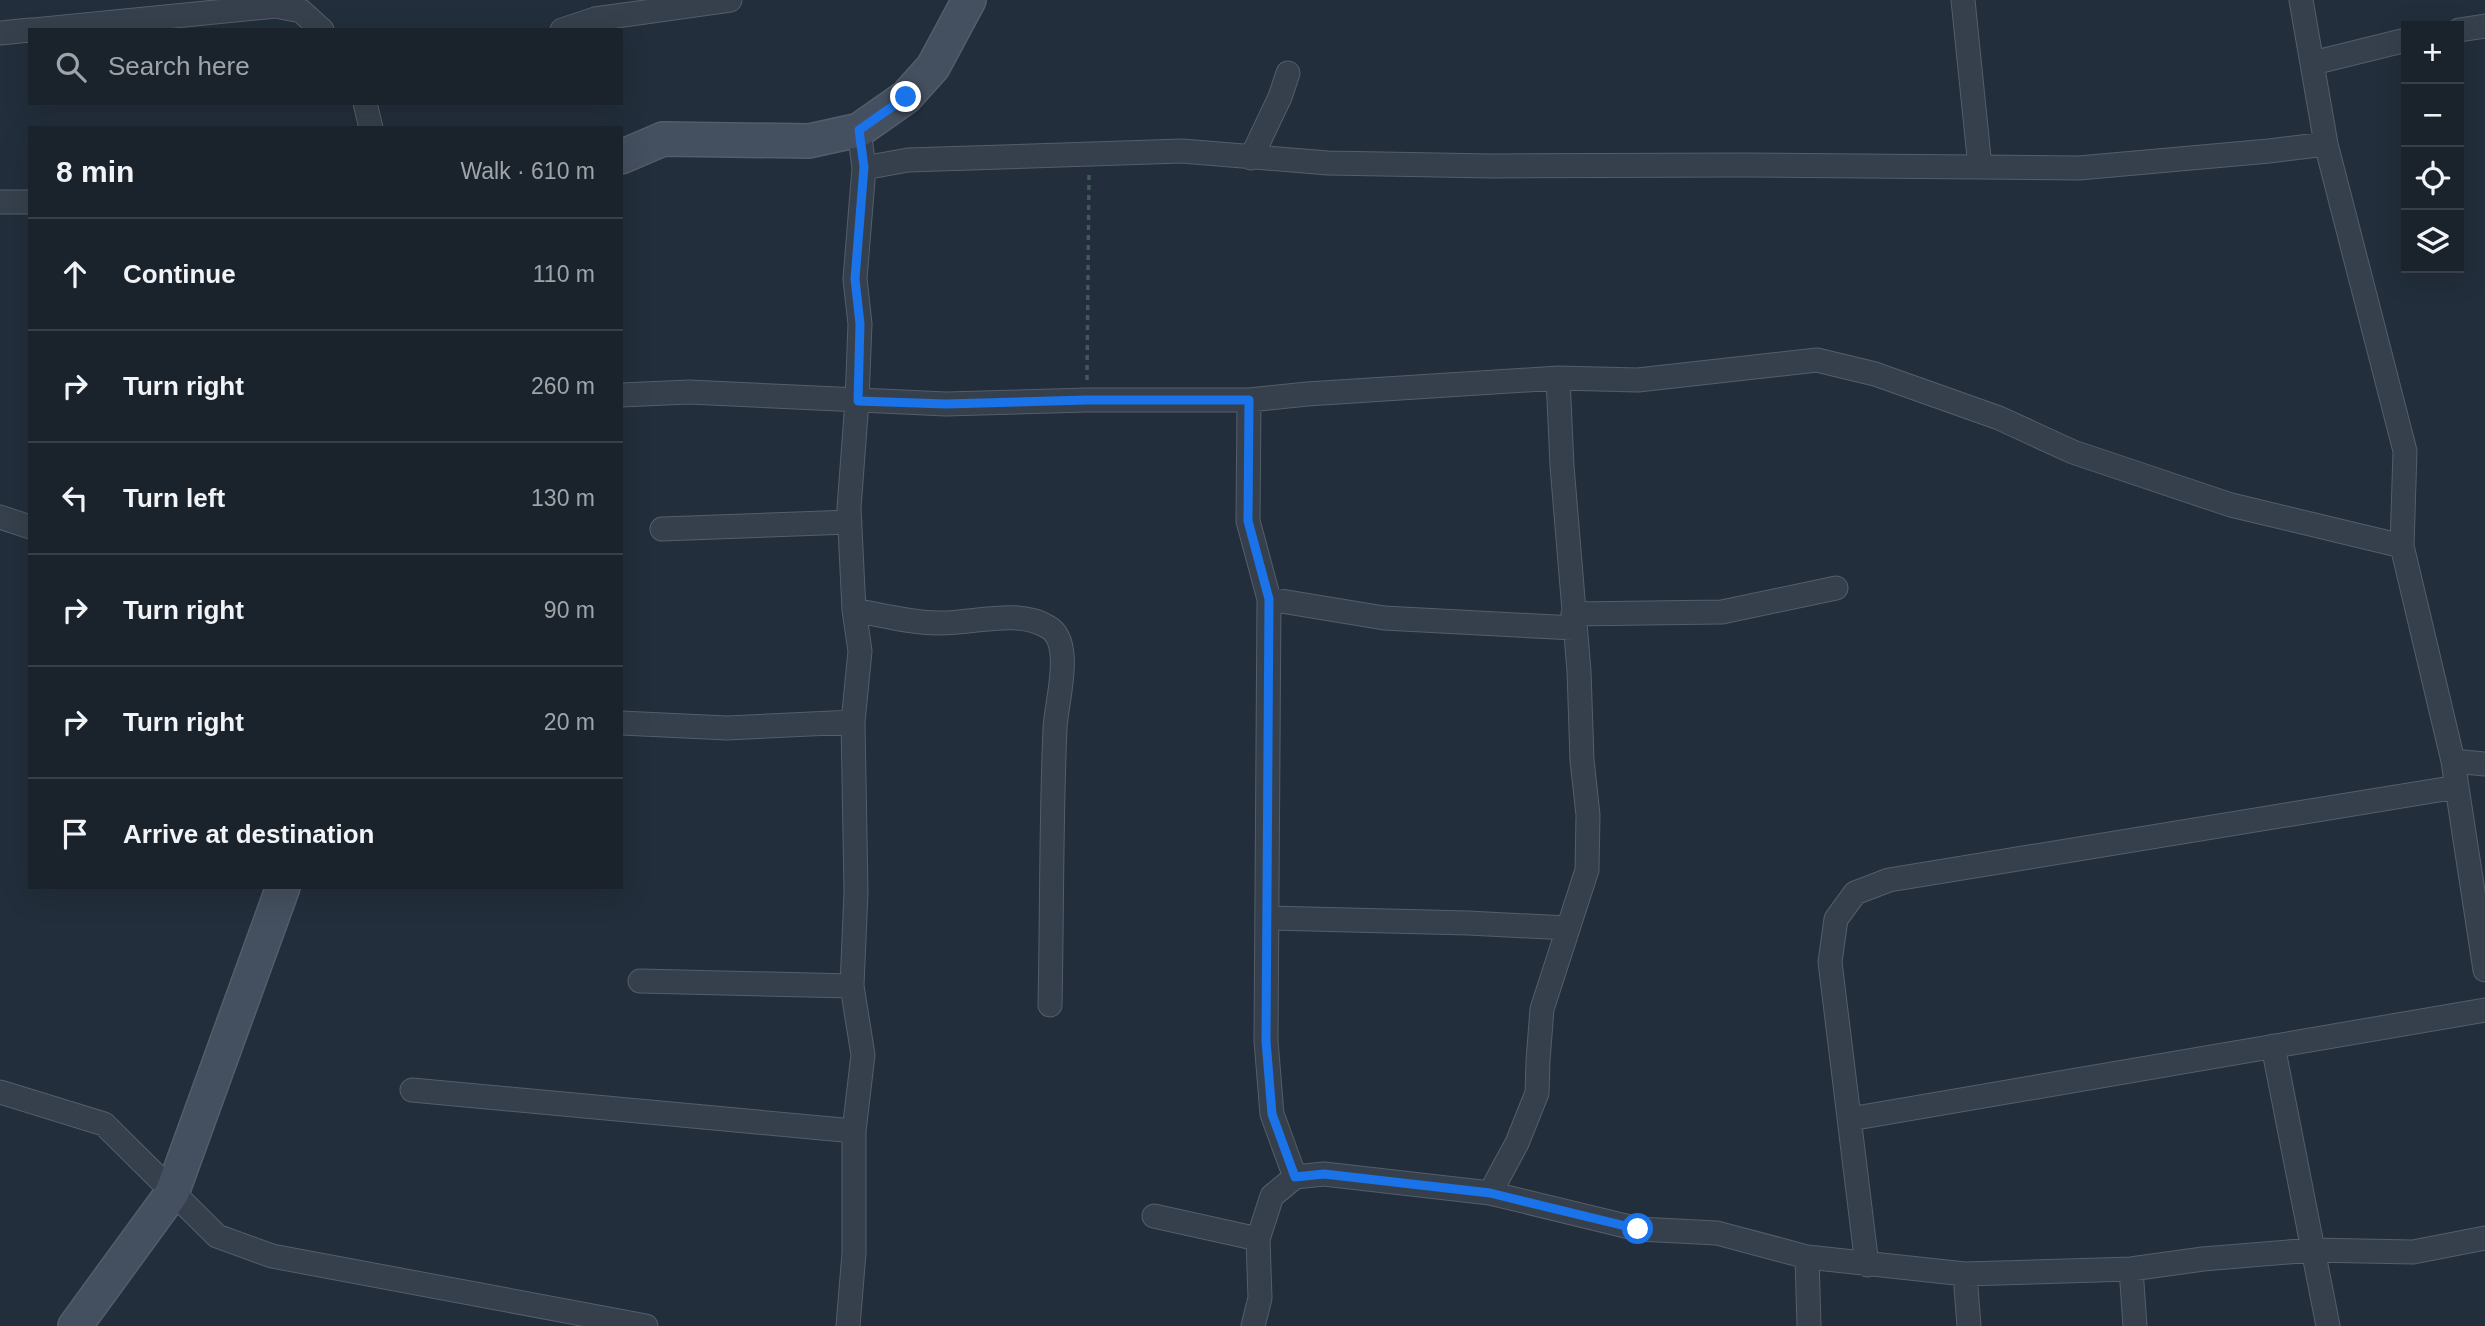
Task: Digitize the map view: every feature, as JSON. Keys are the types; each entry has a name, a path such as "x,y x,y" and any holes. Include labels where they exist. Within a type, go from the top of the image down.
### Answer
{"street":[{"path":"568,28 595,19 730,0"},
{"path":"623,156 663,139 809,141 859,130 906,97 933,66 970,0"},
{"path":"1963,0 1980,167"},
{"path":"2301,0 2326,144 2404,451 2402,545 2453,761 2485,970"},
{"path":"52,28 276,6 301,11 319,28"},
{"path":"2464,29 2485,26"},
{"path":"0,33 28,30"},
{"path":"2313,63 2401,41"},
{"path":"1251,158 1280,97 1288,73"},
{"path":"365,105 370,126"},
{"path":"849,1326 854,1253 854,1131 863,1055 852,986 856,892 853,722 860,651 854,610 849,508 858,401 860,324 855,279 864,167 859,130"},
{"path":"864,167 908,160 1182,151 1328,163 2079,168 2326,144"},
{"path":"0,202 28,202"},
{"path":"623,395 690,392 946,404 1087,400 1249,400 1558,378 1638,380 1817,360 1875,374 1999,418 2073,452 2231,505 2402,545"},
{"path":"1490,1193 1517,1143 1537,1093 1542,1009 1587,870 1588,815 1582,760 1579,671 1573,621 1558,378"},
{"path":"1249,400 1248,521 1269,599 1266,1041 1272,1114 1295,1177"},
{"path":"0,517 28,526"},
{"path":"662,529 850,522"},
{"path":"1269,599 1384,618 1573,621 1722,612 1836,588"},
{"path":"854,610 936,623 1001,618 1031,620 1051,628 1060,642 1063,663 1055,725 1050,1005"},
{"path":"623,723 727,728 853,722"},
{"path":"2453,761 2485,764"},
{"path":"1867,1265 1830,962 1836,919 1855,893 1889,880 2456,786"},
{"path":"75,1326 172,1193 283,889"},
{"path":"1267,918 1567,928"},
{"path":"640,981 852,986"},
{"path":"1850,1119 2485,1010"},
{"path":"2273,1046 2328,1326"},
{"path":"412,1090 854,1131"},
{"path":"0,1092 104,1124 217,1236 272,1256 600,1322 646,1326"},
{"path":"1253,1326 1260,1298 1258,1239 1272,1196 1295,1177 1324,1174 1490,1193 1638,1229 1717,1233 1807,1257 1965,1274 2131,1269 2203,1259 2312,1250 2413,1252 2485,1238"},
{"path":"1154,1216 1258,1239"},
{"path":"1807,1257 1809,1326"},
{"path":"2131,1269 2136,1326"},
{"path":"1965,1274 1969,1326"}],"path":[{"path":"1087,400 1089,154"}],"route":[{"path":"906,97 859,130 864,167 855,279 860,324 858,401 946,404 1087,400 1249,400 1248,521 1269,599 1266,1041 1272,1114 1295,1177 1324,1174 1490,1193 1638,1229"}]}
